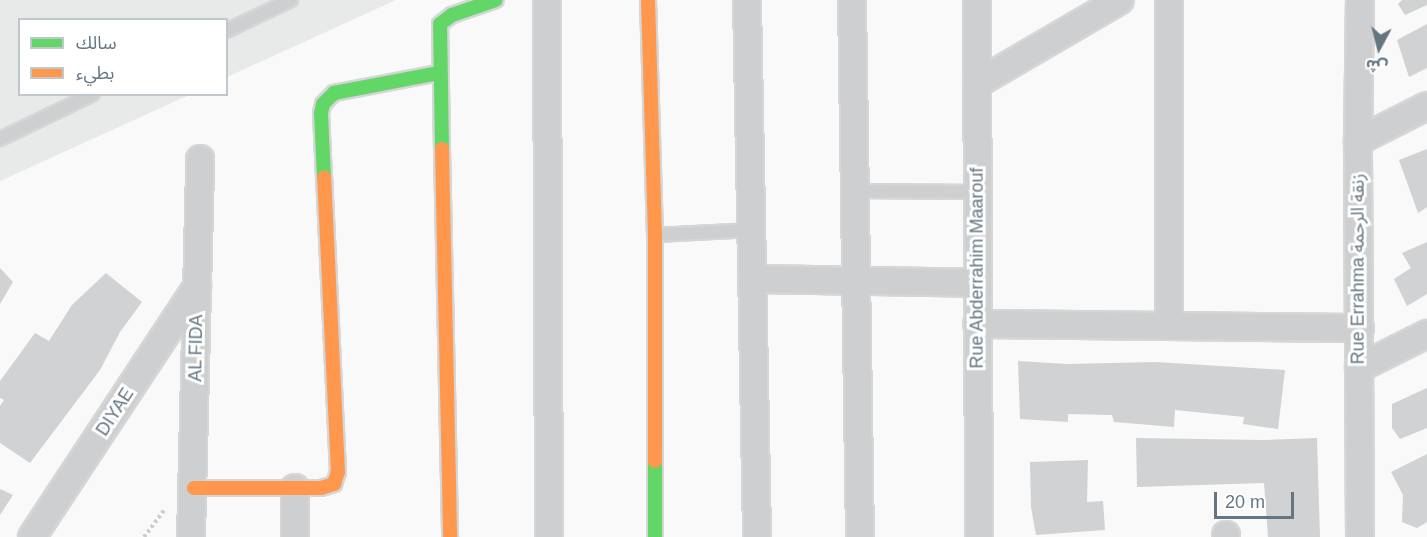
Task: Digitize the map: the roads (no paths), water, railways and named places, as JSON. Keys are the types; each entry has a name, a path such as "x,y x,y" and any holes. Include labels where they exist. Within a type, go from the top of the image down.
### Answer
{"street":[{"path":"450,537 440,24 452,15 496,0"},
{"path":"547,0 549,537"},
{"path":"648,0 655,235 655,537"},
{"path":"747,0 757,537"},
{"path":"852,0 857,190 860,537"},
{"name":"Rue Abderrahim Maarouf","path":"977,0 976,283 979,537"},
{"path":"978,83 1120,0"},
{"path":"1169,0 1169,324"},
{"name":"Rue Errahma زنقة الرحمة","path":"1360,0 1358,141 1360,537"},
{"path":"194,488 295,488 334,484 338,472 321,113 323,104 334,93 440,74"},
{"path":"1358,141 1427,106"},
{"name":"AL FIDA","path":"191,537 194,488 200,159"},
{"path":"753,279 976,283"},
{"name":"DIYAE","path":"32,537 197,286"},
{"path":"977,324 1169,324 1360,328"},
{"path":"1359,368 1427,334"},
{"path":"295,488 295,537"}],"lane":[{"path":"228,30 291,0"},
{"path":"0,139 89,96"},
{"path":"857,190 978,192"},
{"path":"655,235 752,230"}]}
